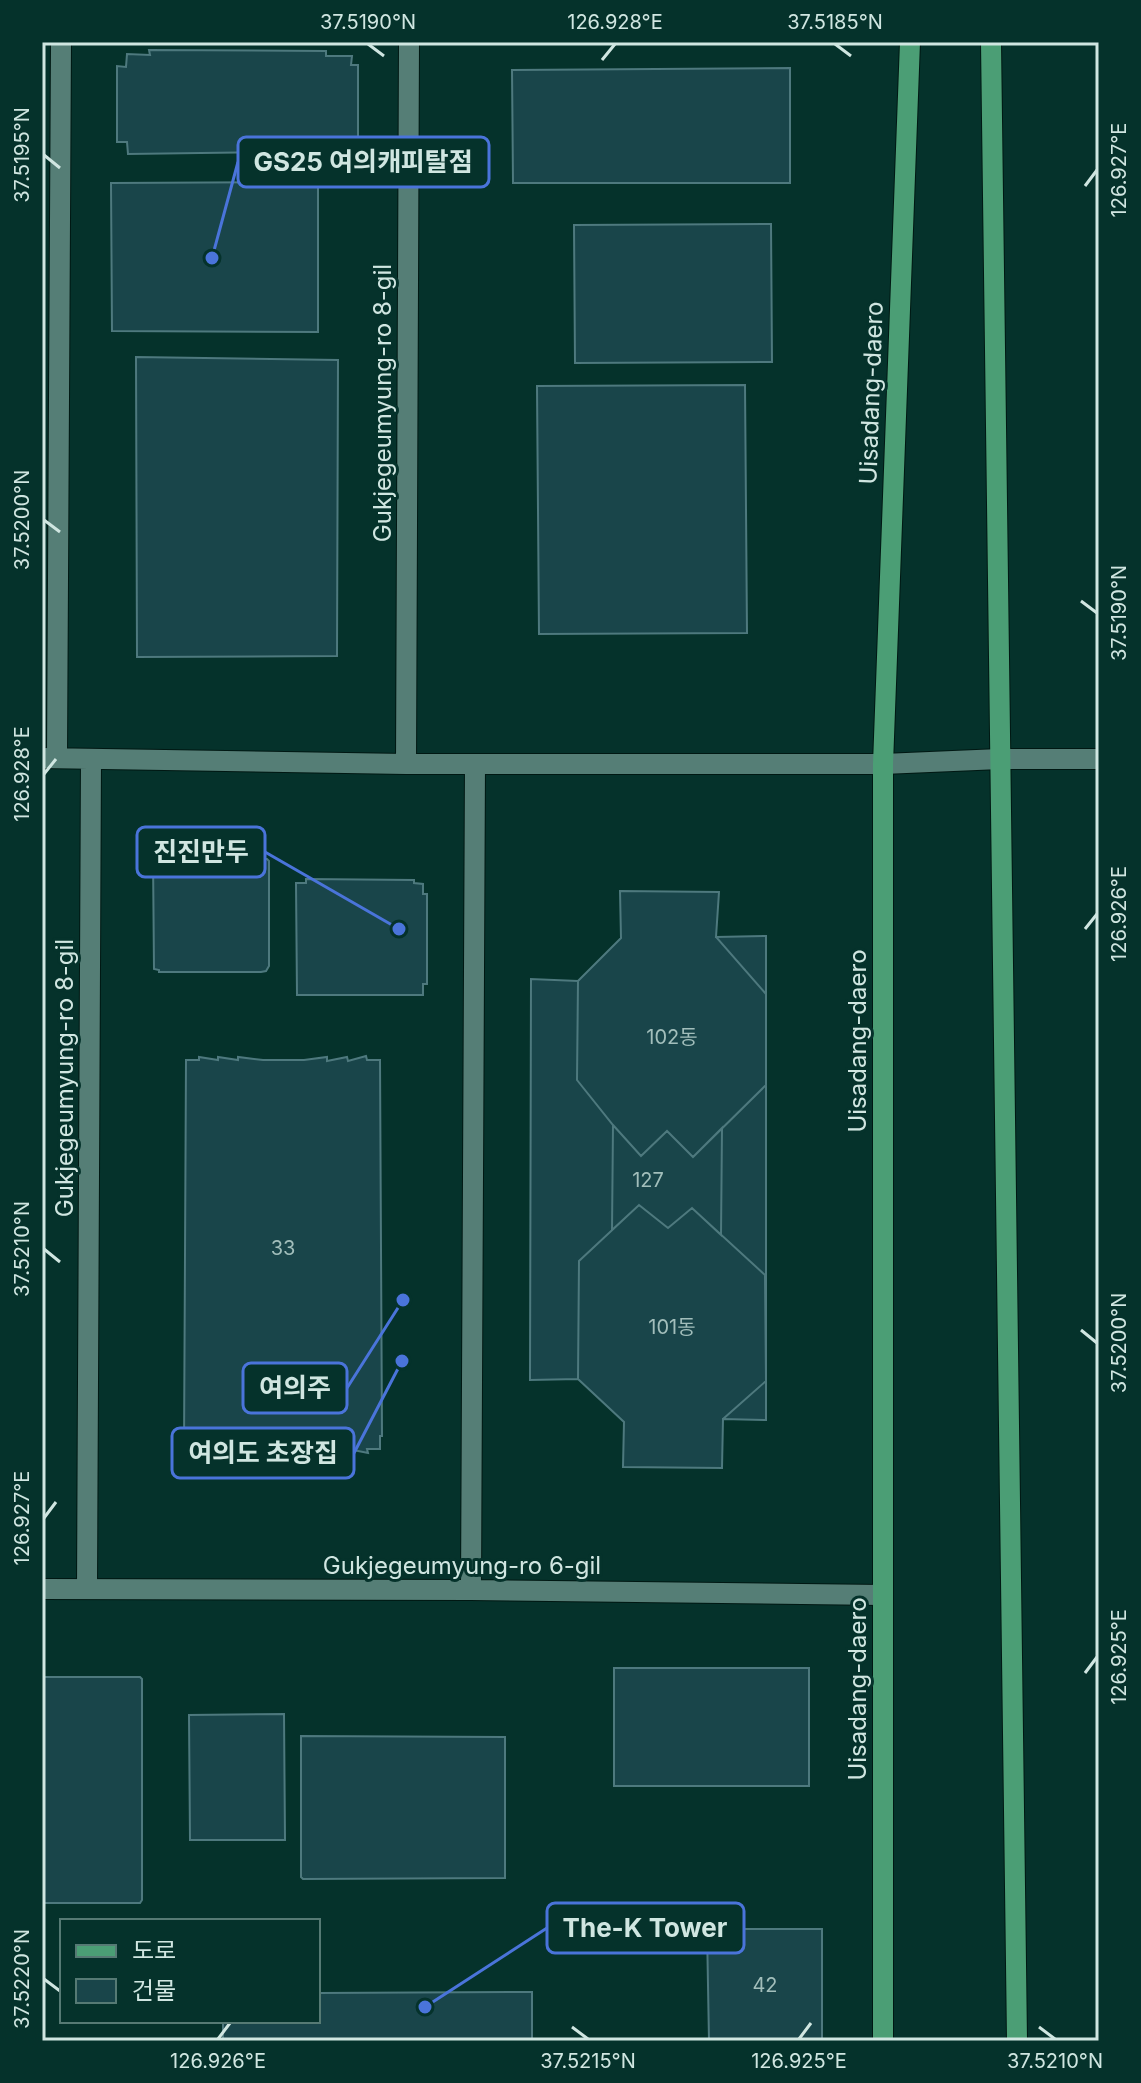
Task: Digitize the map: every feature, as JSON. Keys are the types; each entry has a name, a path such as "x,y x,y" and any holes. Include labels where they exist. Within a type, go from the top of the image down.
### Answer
{"main road":[{"name":"Uisadang-daero","path":"883,2041 883,764 910,42"},
{"path":"991,42 1017,2041"}],"street":[{"path":"61,42 50,758 406,764 883,764 1099,759"},
{"name":"Gukjegeumyung-ro 8-gil","path":"406,764 409,42"},
{"name":"Gukjegeumyung-ro 8-gil","path":"87,1589 91,760"},
{"path":"471,1590 475,764"},
{"name":"Gukjegeumyung-ro 6-gil","path":"42,1589 882,1595"}],"building":[{"path":"149,50 326,51 326,56 352,56 351,65 358,65 358,143 349,143 349,151 128,154 127,142 117,142 117,66 126,67 127,54 150,55"},
{"path":"790,68 790,183 513,183 512,70"},
{"path":"318,182 318,332 112,331 111,183"},
{"path":"771,224 772,362 575,363 574,225"},
{"path":"136,357 338,360 337,656 137,657"},
{"path":"745,385 747,633 539,634 537,386"},
{"path":"153,857 264,857 269,861 269,966 266,971 159,972 154,969"},
{"path":"306,879 414,880 414,883 423,884 423,894 427,894 427,984 423,984 423,995 297,995 296,883 306,883"},
{"path":"620,891 719,892 716,937 766,936 766,1420 723,1419 722,1468 623,1467 624,1422 578,1379 530,1380 531,979 578,981 621,938"},
{"path":"620,891 719,892 716,937 766,994 766,1085 693,1157 667,1131 641,1156 577,1080 578,981 621,938"},
{"path":"366,1056 367,1060 380,1060 380,1449 367,1449 368,1453 348,1449 348,1453 265,1449 237,1453 237,1449 219,1453 218,1449 199,1453 198,1450 184,1450 186,1060 199,1060 199,1057 218,1060 218,1057 238,1060 238,1057 304,1060 327,1057 327,1061 347,1057 348,1061"},
{"path":"613,1125 641,1156 667,1131 693,1157 722,1128 721,1235 692,1208 668,1228 639,1205 612,1230"},
{"path":"639,1205 668,1228 692,1208 765,1275 766,1381 723,1419 722,1468 623,1467 624,1422 578,1379 579,1261"},
{"path":"614,1668 809,1668 809,1786 614,1786"},
{"path":"42,1677 142,1679 140,1903 42,1903"},
{"path":"284,1714 285,1840 190,1840 189,1715"},
{"path":"301,1736 505,1737 505,1878 303,1879"},
{"path":"707,1929 822,1929 822,2041 709,2041"},
{"path":"532,1992 532,2041 223,2041 223,2023 320,2023 320,1993"}],"place":[{"name":"GS25 여의캐피탈점","path":"212,258"},
{"name":"진진만두","path":"399,929"},
{"name":"여의주","path":"403,1300"},
{"name":"여의도 초장집","path":"402,1361"},
{"name":"The-K Tower","path":"425,2007"}]}
